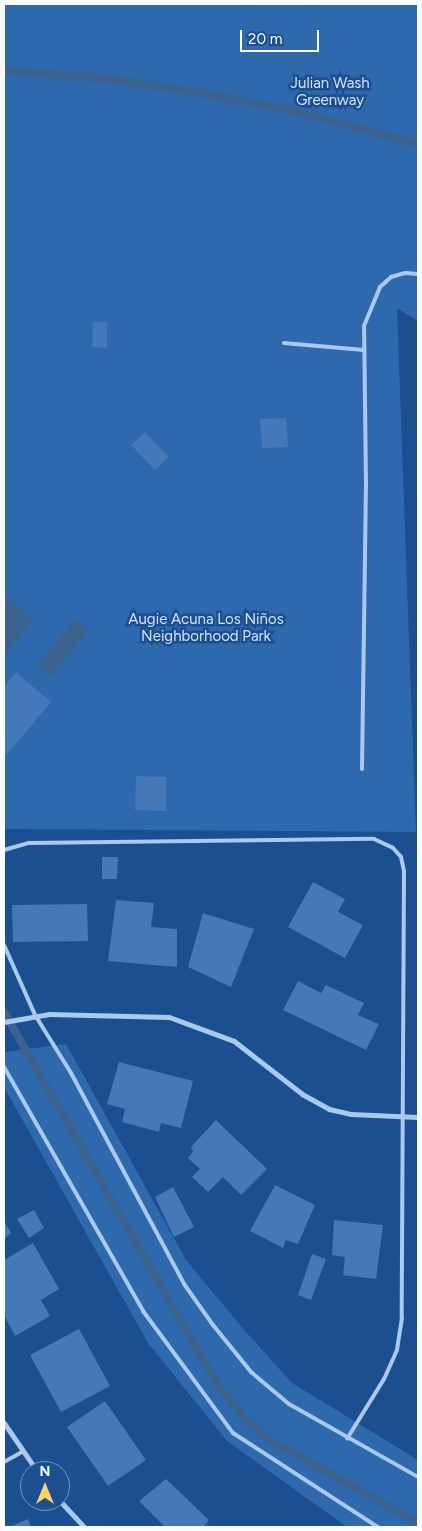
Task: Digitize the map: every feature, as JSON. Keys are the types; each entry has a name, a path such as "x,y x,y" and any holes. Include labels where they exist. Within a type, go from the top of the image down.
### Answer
{"street":[{"path":"4,1022 35,1015 141,1015 185,1021 220,1033 245,1048 295,1089 329,1109 350,1114 418,1117"},
{"path":"4,1423 29,1461"},
{"path":"69,1511 84,1527"}],"lane":[{"path":"362,769 366,484 364,326 380,287 390,277 405,273 418,274"},
{"path":"284,343 364,350"},
{"path":"4,850 29,842 364,840 384,842 394,848 401,857 404,871 402,1318 397,1350 384,1380 347,1439"},
{"path":"4,945 35,1015 71,1073 184,1284 213,1325 251,1372 289,1404 347,1439 418,1477"},
{"path":"4,1067 143,1311 233,1433 378,1527"},
{"path":"4,1462 22,1452"}],"green space":[{"name":"Augie Acuna Los Niños Neighborhood Park","path":"4,4 418,4 418,321 397,308 416,832 4,829"},
{"path":"66,1044 186,1260 246,1332 292,1383 418,1460 418,1527 347,1527 227,1441 148,1343 4,1087 4,1052"}],"shaded area":[{"path":"4,596 33,620 4,655"},
{"path":"75,619 89,630 50,677 36,666"}],"building":[{"path":"93,322 107,322 107,348 92,347"},
{"path":"286,418 288,447 262,448 260,419"},
{"path":"145,432 169,457 155,470 131,445"},
{"path":"16,672 51,702 4,758 4,687"},
{"path":"136,776 166,777 166,811 135,810"},
{"path":"102,857 118,857 117,879 102,879"},
{"path":"313,882 345,899 338,912 363,925 345,958 288,927"},
{"path":"116,900 154,903 151,927 177,929 177,967 108,961"},
{"path":"87,904 88,941 13,942 12,905"},
{"path":"203,913 254,929 231,987 188,967"},
{"path":"298,981 321,993 326,985 364,1003 358,1015 379,1024 366,1050 283,1010"},
{"path":"119,1062 193,1081 181,1128 161,1123 159,1132 122,1122 125,1109 107,1104"},
{"path":"216,1120 267,1169 241,1195 223,1177 208,1192 192,1177 200,1169 188,1158 193,1152 191,1147"},
{"path":"275,1185 315,1205 298,1244 286,1240 283,1248 250,1231"},
{"path":"173,1187 194,1227 174,1237 155,1197"},
{"path":"34,1210 44,1228 29,1238 17,1219"},
{"path":"334,1220 383,1225 376,1279 343,1275 345,1257 332,1255"},
{"path":"4,1221 11,1233 4,1239"},
{"path":"33,1243 59,1289 41,1300 50,1316 15,1336 4,1315 4,1260"},
{"path":"312,1254 326,1259 311,1300 298,1295"},
{"path":"79,1329 110,1386 61,1412 30,1355"},
{"path":"105,1401 146,1460 108,1486 67,1427"},
{"path":"166,1479 209,1520 203,1527 165,1527 139,1501"},
{"path":"28,1519 31,1527 9,1527"}],"waterway":[{"path":"4,70 109,79 196,92 290,110 418,144"},
{"path":"4,1012 218,1385 242,1415 267,1438 418,1523"}],"park label":[{"name":"Julian Wash Greenway","path":"330,92"}]}
